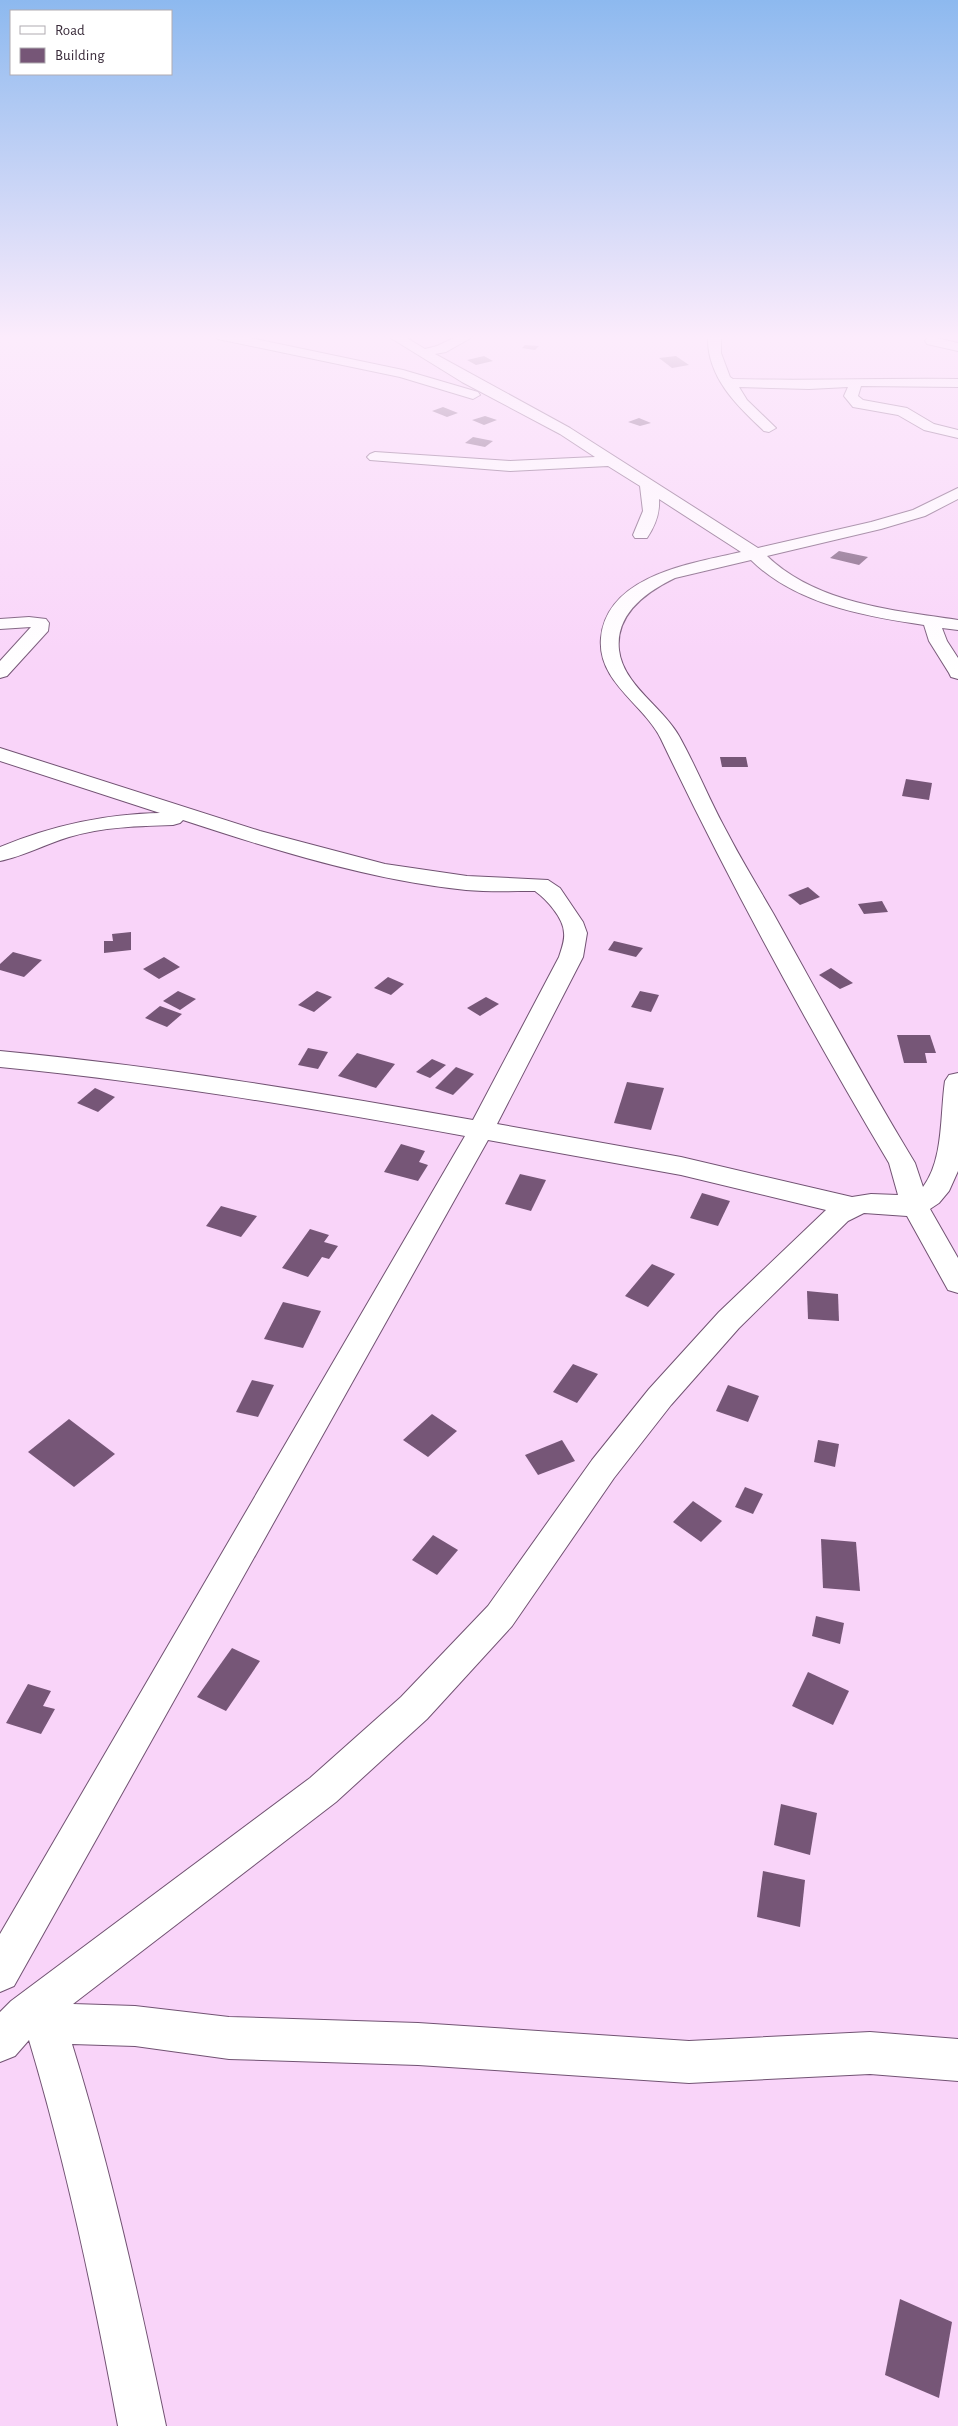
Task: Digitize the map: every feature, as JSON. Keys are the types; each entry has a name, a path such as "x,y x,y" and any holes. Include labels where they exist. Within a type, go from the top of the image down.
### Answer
{"street":[{"path":"591,448 754,554 777,573 827,599 889,615 958,625"},
{"path":"375,457 398,456 510,466 610,461"},
{"path":"642,535 652,510 653,499 647,485"},
{"path":"958,493 919,512 897,520 670,574 651,582 634,595 617,616 611,628 609,641 613,666 622,679 656,714 668,734 710,822 902,1163 915,1206 958,1283"},
{"path":"931,621 938,641 958,673"},
{"path":"0,624 40,623 33,637 0,672"},
{"path":"0,754 197,819 384,870 466,883 532,883 540,885 552,893 572,922 576,933 571,957 481,1130 0,1972"},
{"path":"0,855 41,837 82,826 123,820 197,819"},
{"path":"0,1059 64,1065 309,1099 681,1166 850,1206 870,1203 915,1206 935,1194 944,1179 951,1156 958,1080"},
{"path":"23,2026 323,1790 414,1708 500,1616 603,1469 660,1397 729,1320 838,1214 850,1206"},
{"path":"23,2026 135,2026 229,2038 418,2044 689,2062 870,2053 958,2060"},
{"path":"23,2026 76,2126 112,2273 142,2426"}],"building":[{"path":"839,551 868,557 859,565 830,558"},
{"path":"720,757 746,757 748,767 722,767"},
{"path":"906,779 932,783 929,800 902,796"},
{"path":"808,887 820,897 800,905 788,895"},
{"path":"882,901 888,912 864,914 858,904"},
{"path":"131,932 131,950 104,953 104,941 113,941 112,934"},
{"path":"614,941 643,948 636,957 608,950"},
{"path":"13,952 42,960 24,977 0,970 0,964"},
{"path":"164,957 180,967 159,979 143,969"},
{"path":"831,968 853,983 840,989 819,975"},
{"path":"388,977 404,984 391,995 374,988"},
{"path":"178,991 196,999 180,1010 163,1001"},
{"path":"317,991 332,997 314,1012 298,1005"},
{"path":"640,991 659,995 651,1012 631,1007"},
{"path":"486,997 499,1004 480,1016 467,1008"},
{"path":"160,1006 182,1014 167,1027 145,1018"},
{"path":"897,1035 930,1035 936,1053 925,1053 927,1063 904,1063"},
{"path":"308,1048 328,1052 318,1069 298,1065"},
{"path":"357,1053 395,1064 376,1088 338,1076"},
{"path":"432,1059 446,1065 430,1078 416,1072"},
{"path":"456,1067 474,1074 453,1095 435,1088"},
{"path":"627,1082 664,1088 651,1130 614,1123"},
{"path":"95,1088 115,1097 98,1112 77,1103"},
{"path":"401,1144 425,1151 419,1162 428,1165 418,1181 384,1172"},
{"path":"520,1174 546,1180 531,1211 505,1204"},
{"path":"702,1193 730,1201 718,1226 690,1218"},
{"path":"221,1206 257,1216 241,1237 206,1226"},
{"path":"310,1229 329,1235 324,1242 338,1246 329,1259 322,1257 308,1277 282,1268"},
{"path":"652,1264 675,1274 648,1307 625,1296"},
{"path":"807,1291 838,1294 839,1321 808,1319"},
{"path":"283,1302 321,1311 303,1348 264,1339"},
{"path":"573,1364 598,1374 577,1403 553,1392"},
{"path":"252,1380 274,1385 258,1417 236,1412"},
{"path":"728,1385 759,1396 748,1422 716,1411"},
{"path":"432,1414 457,1431 428,1457 403,1440"},
{"path":"69,1419 115,1454 74,1487 28,1452"},
{"path":"562,1440 575,1461 538,1475 525,1455"},
{"path":"818,1440 839,1444 835,1467 814,1462"},
{"path":"745,1487 763,1494 753,1514 735,1507"},
{"path":"693,1501 722,1521 701,1542 673,1522"},
{"path":"433,1535 458,1550 437,1575 412,1560"},
{"path":"821,1539 856,1542 860,1591 823,1588"},
{"path":"816,1616 844,1623 840,1644 812,1636"},
{"path":"232,1648 260,1661 226,1711 197,1697"},
{"path":"808,1672 849,1691 833,1725 792,1706"},
{"path":"28,1684 51,1691 43,1706 55,1709 41,1734 6,1723"},
{"path":"781,1804 817,1813 810,1855 774,1845"},
{"path":"763,1871 805,1880 800,1927 757,1917"},
{"path":"900,2299 952,2322 939,2398 885,2375"}]}
